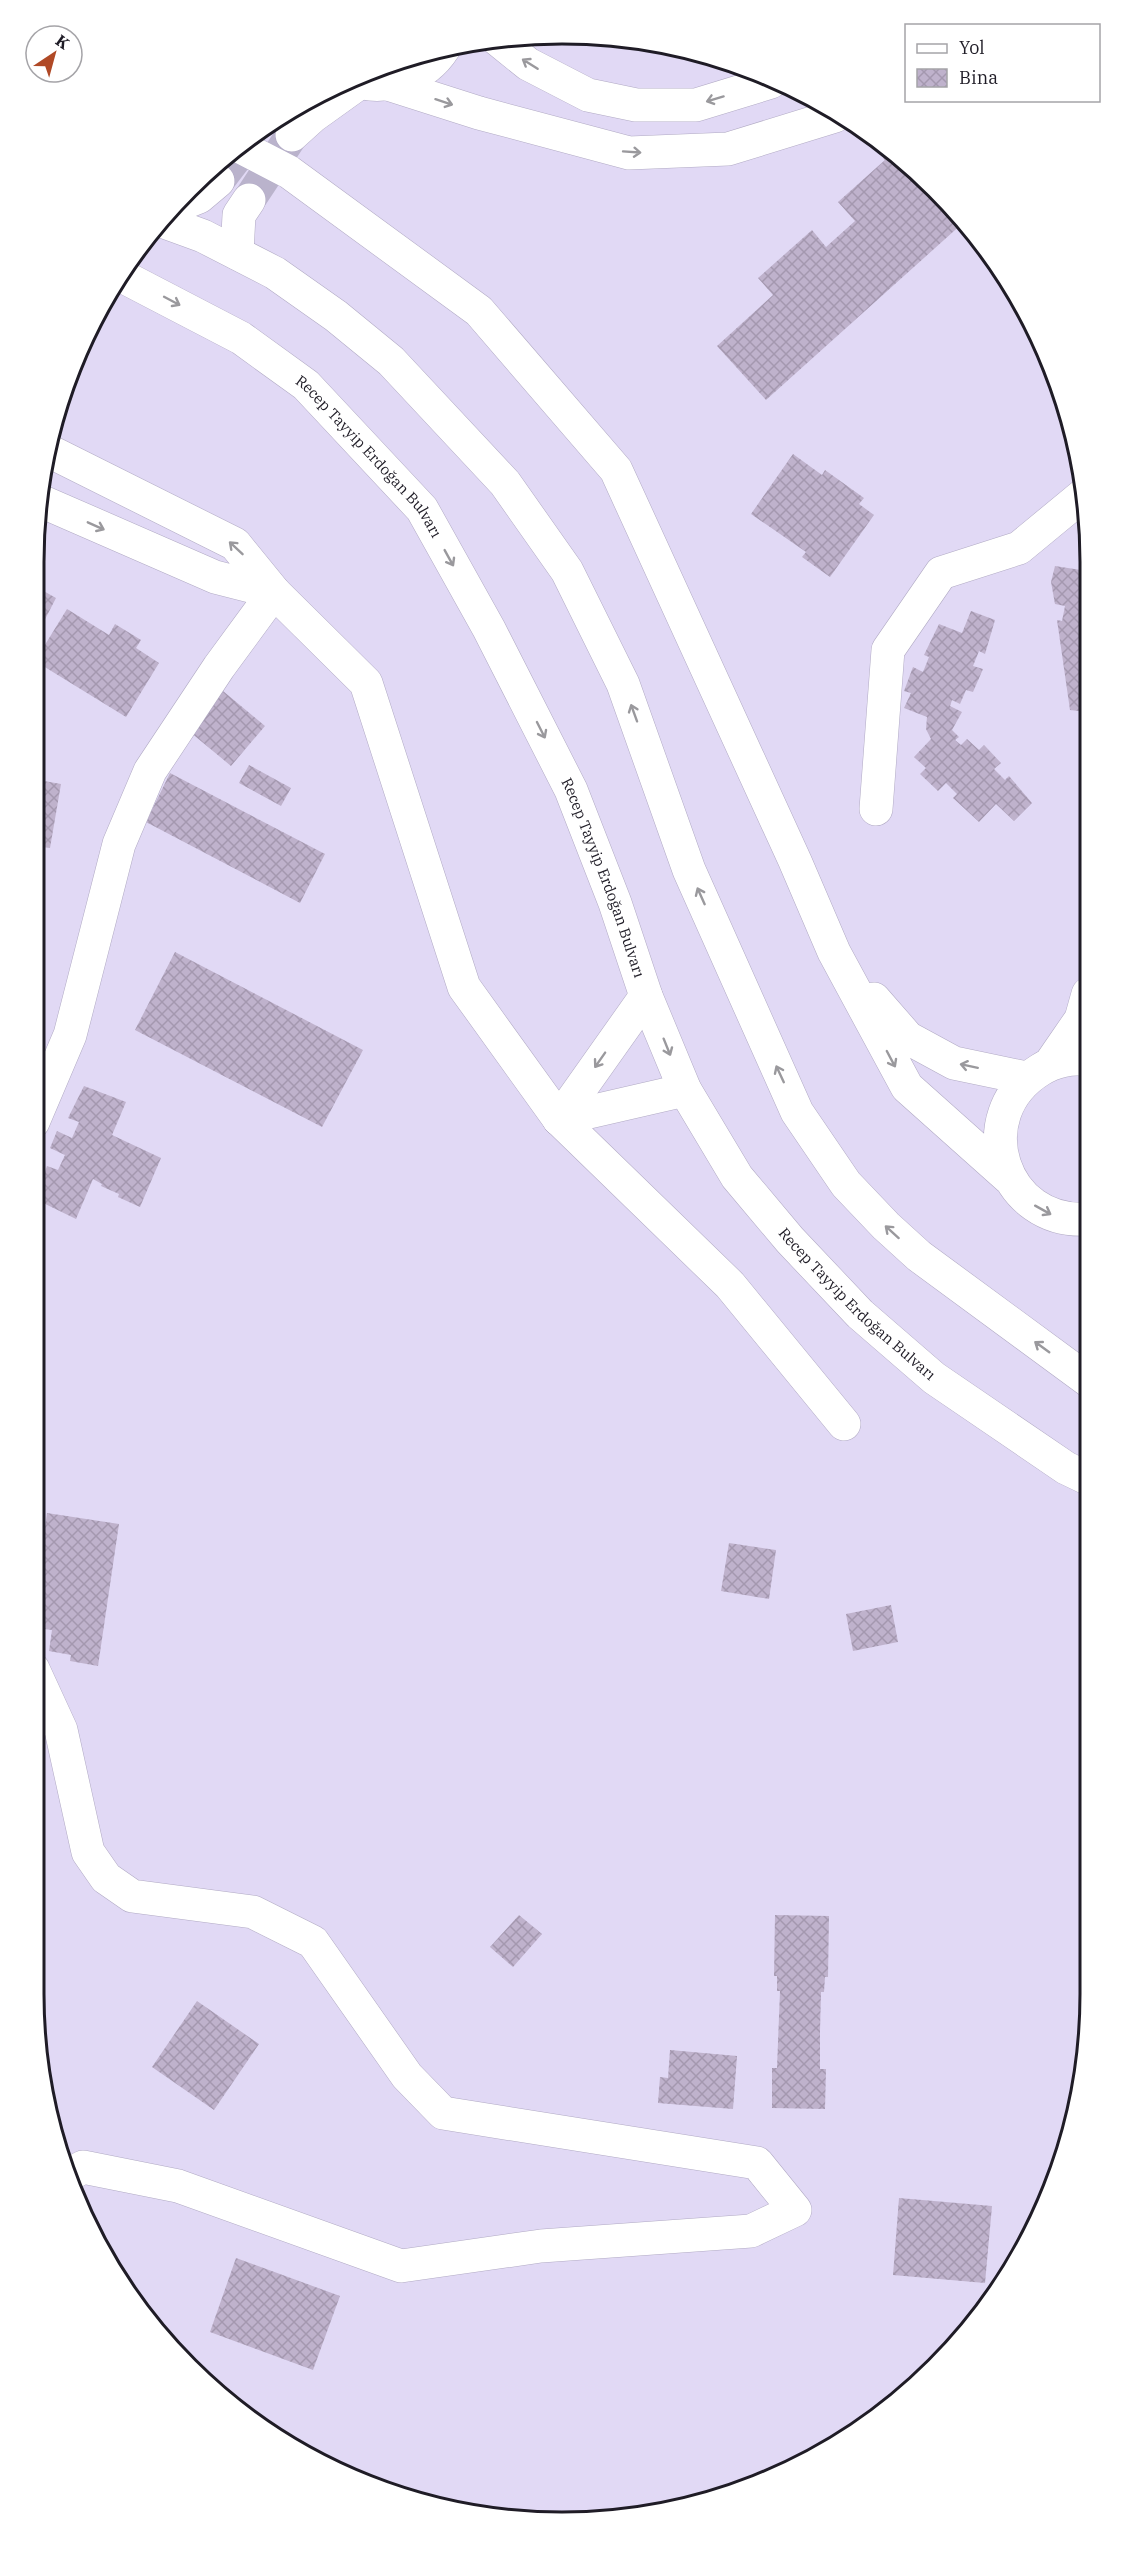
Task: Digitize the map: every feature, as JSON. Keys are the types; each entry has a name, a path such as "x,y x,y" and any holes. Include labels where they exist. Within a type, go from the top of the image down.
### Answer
{"street":[{"path":"507,47 528,64 588,95 636,105 696,105 763,84"},
{"path":"367,82 415,76 437,59"},
{"path":"366,82 629,153 728,149 829,118"},
{"path":"292,135 313,116 365,83"},
{"path":"247,150 289,172 479,311 616,470 790,850 834,952 907,1087 1009,1178 1026,1200 1049,1214 1080,1220"},
{"path":"190,201 199,197 218,181"},
{"path":"237,253 240,216 249,200"},
{"path":"169,224 203,236 275,273 336,316 391,361 505,483 567,571 623,684 689,870 797,1113 846,1184 886,1226 919,1256 1080,1374"},
{"name":"Recep Tayyip Erdoğan Bulvarı","path":"128,279 241,338 306,386 422,509 489,629 572,790 615,903 646,996 685,1090 737,1177 790,1240 860,1314 934,1378 1066,1468 1080,1475"},
{"path":"55,454 235,544 274,592 366,683 464,987 559,1119 730,1285 844,1424"},
{"path":"876,809 888,650 941,573 1019,548 1077,502"},
{"path":"47,504 215,577 274,592"},
{"path":"44,1096 70,1035 119,844 150,771 219,667 274,592"},
{"path":"834,952 908,1038 954,1063 1038,1071 1080,1059"},
{"path":"559,1119 646,996"},
{"path":"1009,1178 1000,1153 1000,1125 1009,1099 1038,1071 1080,1020"},
{"path":"559,1119 685,1090"},
{"path":"44,1693 61,1730 88,1852 106,1878 132,1896 253,1912 313,1942 407,2076 443,2113 757,2163 795,2210 751,2231 541,2246 401,2266 178,2186 83,2167 75,2171"}],"building":[{"path":"885,156 929,195 958,227 766,400 717,346 773,295 758,278 812,230 826,247 855,221 838,202 885,160"},
{"path":"793,454 822,475 825,470 864,498 859,504 874,515 830,577 802,557 806,552 751,514"},
{"path":"1055,566 1080,570 1080,711 1070,710 1057,620 1062,621 1065,606 1055,604 1051,582"},
{"path":"44,591 56,598 44,621"},
{"path":"67,609 109,635 115,624 141,640 136,648 159,663 126,717 44,667 44,646"},
{"path":"971,611 995,620 985,654 979,651 973,666 983,669 973,692 966,690 960,704 952,700 950,706 962,712 952,730 959,737 955,740 961,745 967,739 979,750 984,745 1001,763 994,769 1005,780 1009,776 1032,803 1014,821 996,804 979,822 953,798 957,794 946,783 938,791 920,774 926,768 914,757 931,739 926,729 927,717 904,708 911,693 904,691 913,667 923,672 929,657 924,655 939,624 962,633"},
{"path":"217,686 265,726 231,766 184,727"},
{"path":"249,765 291,788 281,806 239,783"},
{"path":"170,773 325,854 300,903 146,822"},
{"path":"44,781 61,784 50,848 44,847"},
{"path":"175,952 363,1050 322,1127 135,1030"},
{"path":"84,1086 126,1102 112,1135 161,1158 140,1207 118,1197 119,1194 101,1186 102,1184 93,1179 76,1219 44,1203 44,1174 47,1166 58,1170 65,1155 50,1148 57,1131 72,1138 79,1122 68,1118"},
{"path":"47,1513 119,1524 98,1666 70,1661 71,1655 49,1651 52,1630 44,1629 44,1534"},
{"path":"729,1543 776,1550 769,1599 721,1591"},
{"path":"891,1605 898,1642 853,1651 846,1614"},
{"path":"519,1915 542,1934 513,1967 490,1947"},
{"path":"775,1915 829,1916 828,1977 825,1977 824,1992 821,1992 820,2031 820,2069 826,2069 825,2109 772,2108 772,2068 777,2068 780,1991 777,1991 777,1976 774,1976"},
{"path":"197,2001 259,2044 214,2110 152,2067"},
{"path":"670,2050 737,2056 733,2109 658,2103 660,2077 668,2078"},
{"path":"899,2198 992,2206 985,2283 893,2275"},
{"path":"236,2258 340,2296 313,2370 210,2332"}],"tunnel":[{"path":"249,200 292,135"},
{"path":"218,181 233,162"}]}
